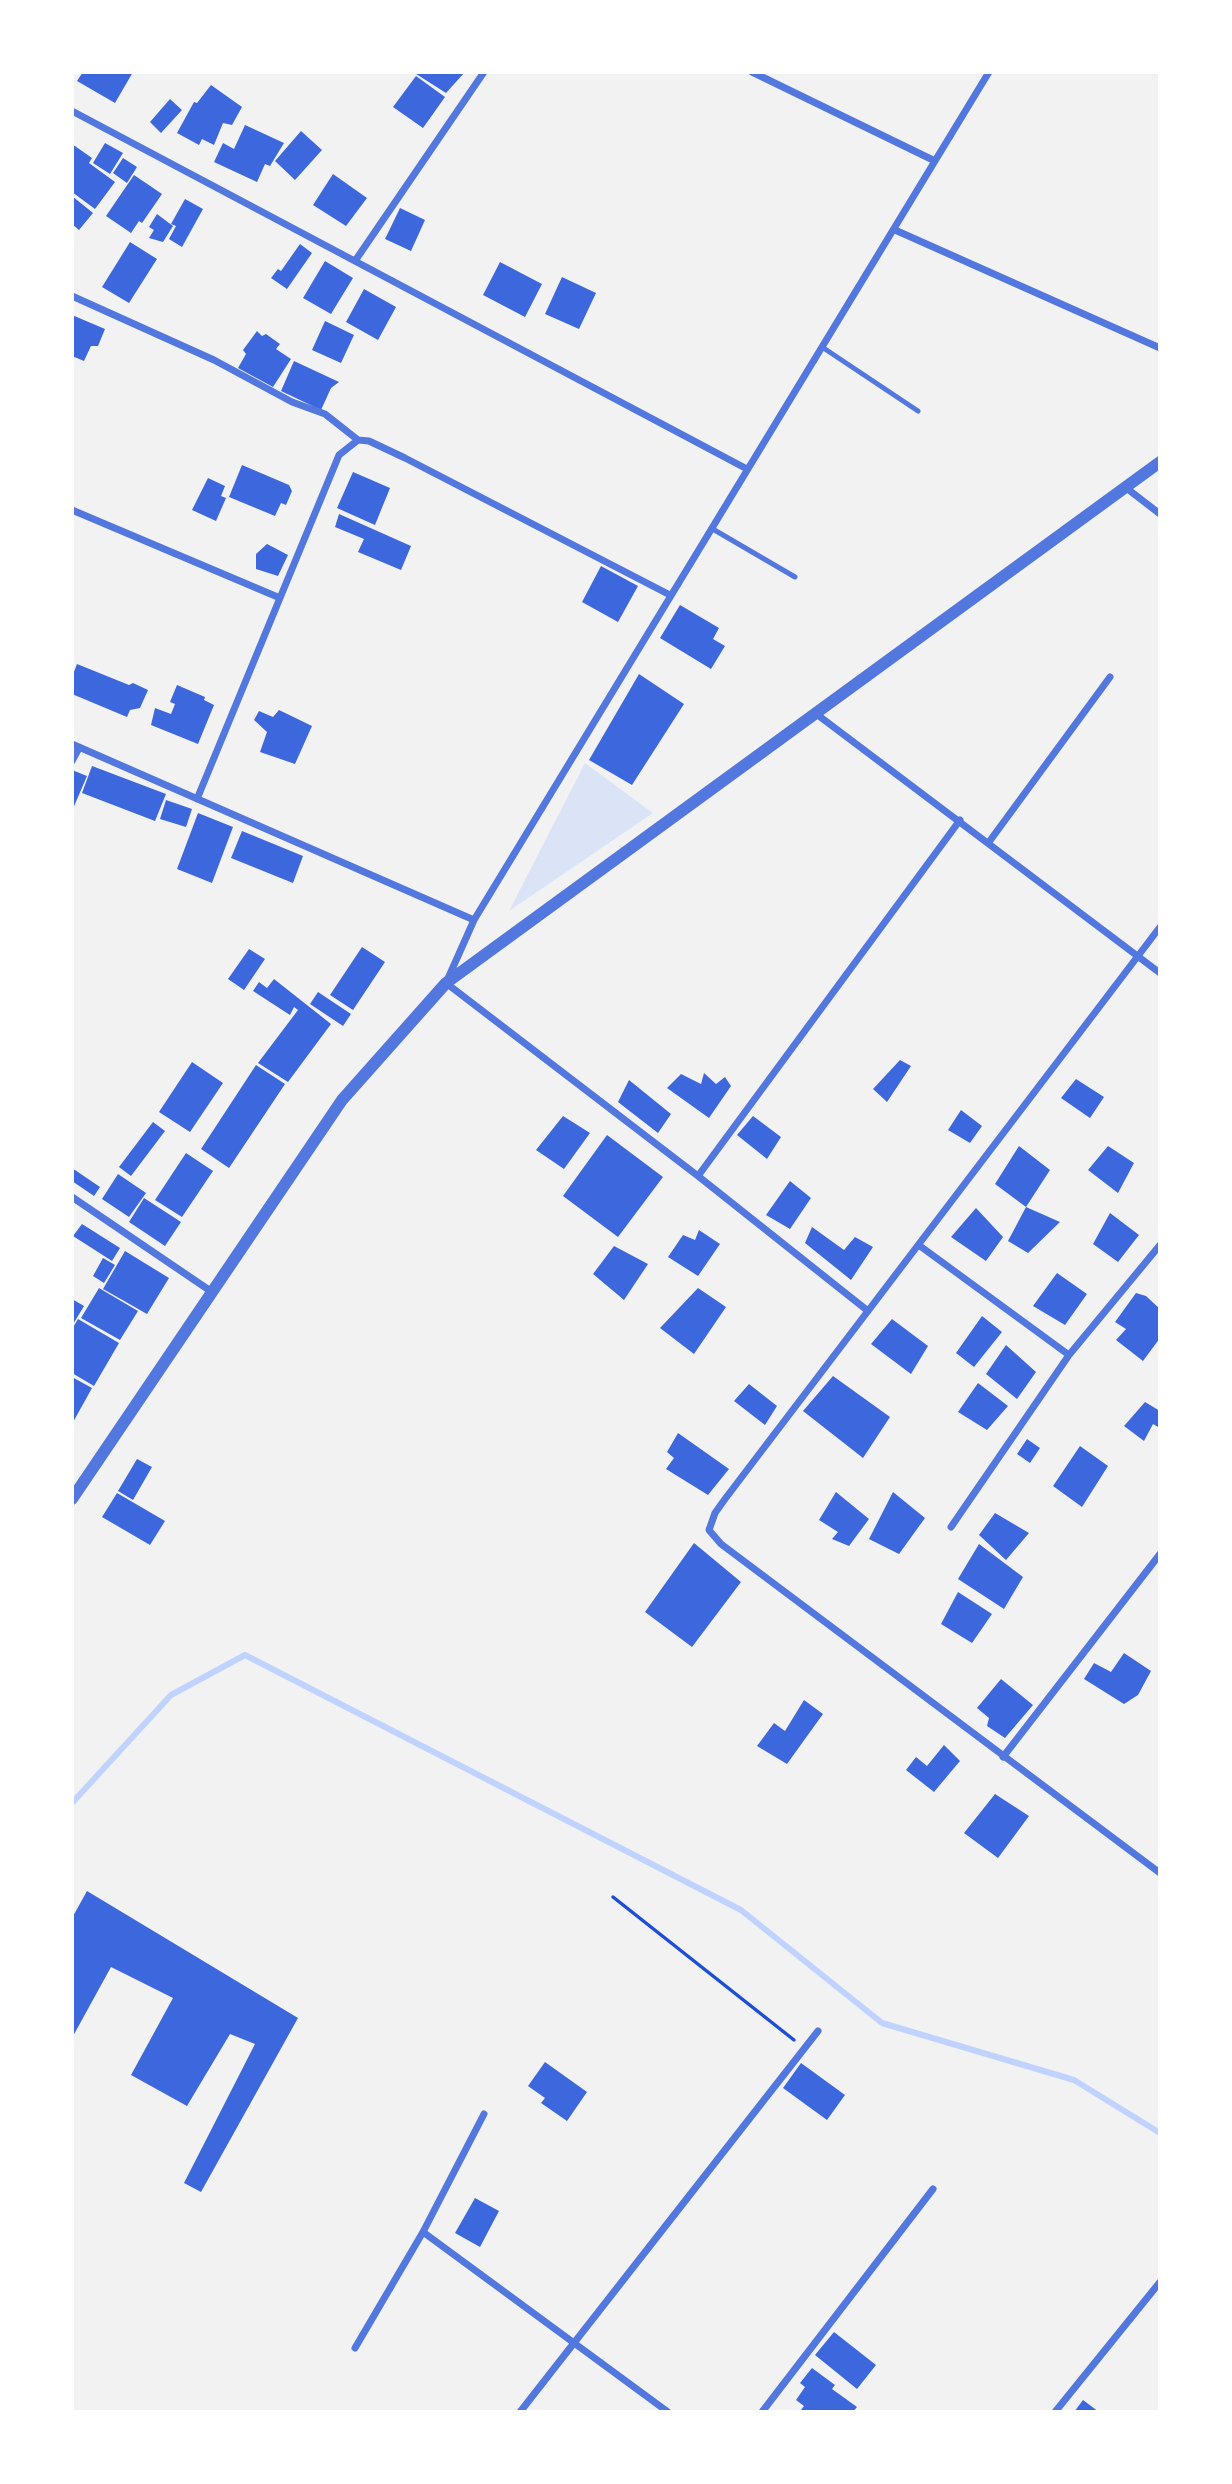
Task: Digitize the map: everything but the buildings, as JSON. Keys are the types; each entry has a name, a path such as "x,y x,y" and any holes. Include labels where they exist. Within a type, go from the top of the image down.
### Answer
{"street":[{"path":"355,261 484,72"},
{"path":"752,72 934,161"},
{"path":"446,983 474,920 989,72"},
{"path":"72,111 747,469"},
{"path":"895,230 1160,348"},
{"path":"72,296 214,360 292,402 325,414 358,440 405,458 670,595"},
{"path":"197,799 339,455 358,440"},
{"path":"72,1499 342,1100 446,983 1160,462"},
{"path":"1125,487 1160,514"},
{"path":"72,510 280,598"},
{"path":"989,842 1110,677"},
{"path":"815,713 960,820 1160,974"},
{"path":"72,761 76,746 474,920"},
{"path":"698,1176 960,820"},
{"path":"1160,927 725,1499 715,1513 709,1530 721,1544 1160,1873"},
{"path":"446,983 698,1176 868,1311"},
{"path":"72,1197 212,1292"},
{"path":"951,1527 1069,1355 1160,1245"},
{"path":"920,1246 1069,1355"},
{"path":"1003,1757 1160,1554"},
{"path":"520,2412 818,2031"},
{"path":"355,2348 423,2232 484,2114"},
{"path":"762,2412 933,2189"},
{"path":"423,2232 668,2412"},
{"path":"1055,2412 1160,2282"}],"lane":[{"path":"822,347 918,411"},
{"path":"711,528 795,577"}],"path":[{"path":"612,1897 804,2048"}],"shaded area":[{"path":"585,763 653,813 509,911"}],"waterway":[{"path":"72,1803 171,1695 245,1655 741,1910 882,2023 1074,2080 1160,2133"}]}
